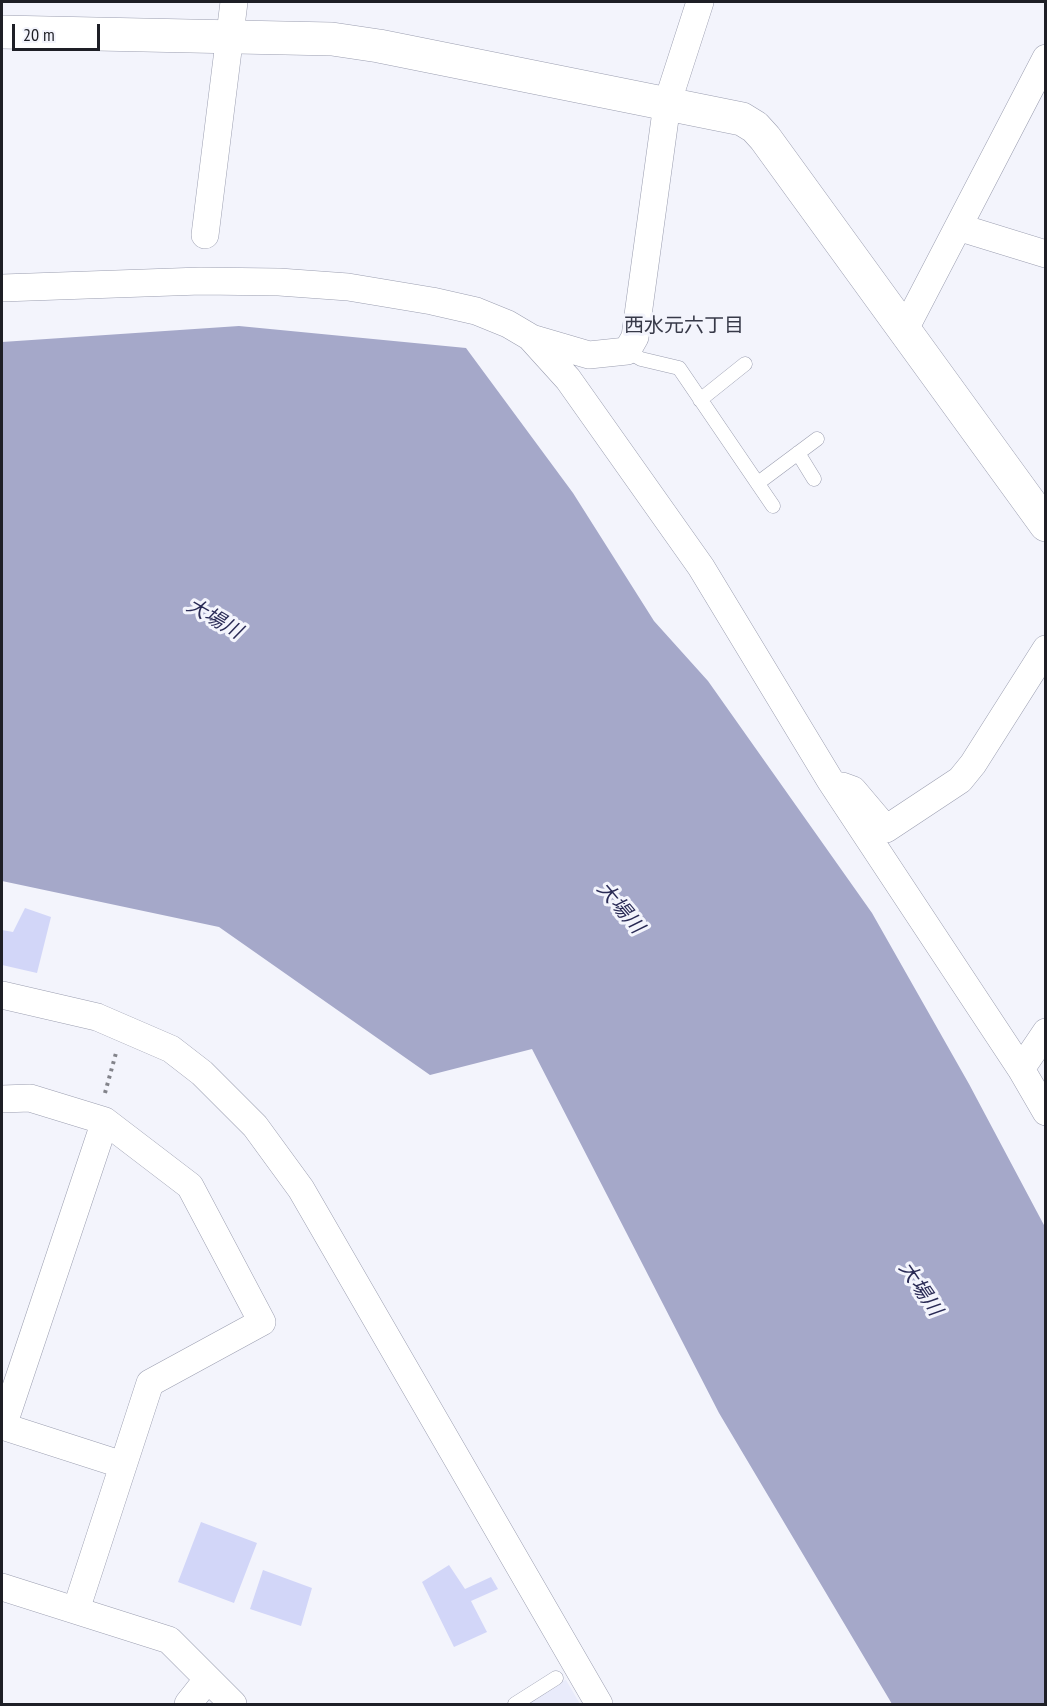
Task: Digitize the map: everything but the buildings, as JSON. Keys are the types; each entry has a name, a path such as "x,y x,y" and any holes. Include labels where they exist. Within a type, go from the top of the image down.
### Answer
{"street":[{"path":"205,235 234,2"},
{"path":"2,288 201,281 279,282 348,287 476,311 508,324 530,337 589,355 627,351 634,337 667,104 700,2"},
{"path":"2,32 332,39 379,46 742,119 755,127 765,138 1046,525"},
{"path":"905,329 1046,58"},
{"path":"958,227 1046,254"},
{"path":"530,337 568,379 701,567 830,780 1021,1069 1046,1112"},
{"path":"830,780 854,790 886,829 960,780 973,764 1046,649"},
{"path":"2,995 97,1017 171,1049 202,1073 255,1126 301,1189 599,1704"},
{"path":"1021,1069 1046,1032"},
{"path":"2,1099 30,1098 102,1120 189,1186 262,1322 150,1383 76,1610"},
{"path":"102,1120 2,1426 123,1465"},
{"path":"2,1587 169,1640 233,1704"},
{"path":"188,1704 207,1680"}],"lane":[{"path":"627,351 641,359 679,368 773,506"},
{"path":"700,400 746,364"},
{"path":"758,483 817,439"},
{"path":"798,453 814,479"},
{"path":"514,1704 556,1678"}],"path":[{"path":"102,1120 123,1028"}],"shaded area":[{"path":"565,1680 580,1704 528,1704"}],"water":[{"name":"大場川","path":"239,326 466,348 573,493 654,621 708,681 872,913 969,1084 1045,1227 1045,1704 892,1704 719,1413 532,1049 430,1075 219,927 2,881 2,342"}],"district":[{"name":"西水元六丁目","path":"684,326"}]}
